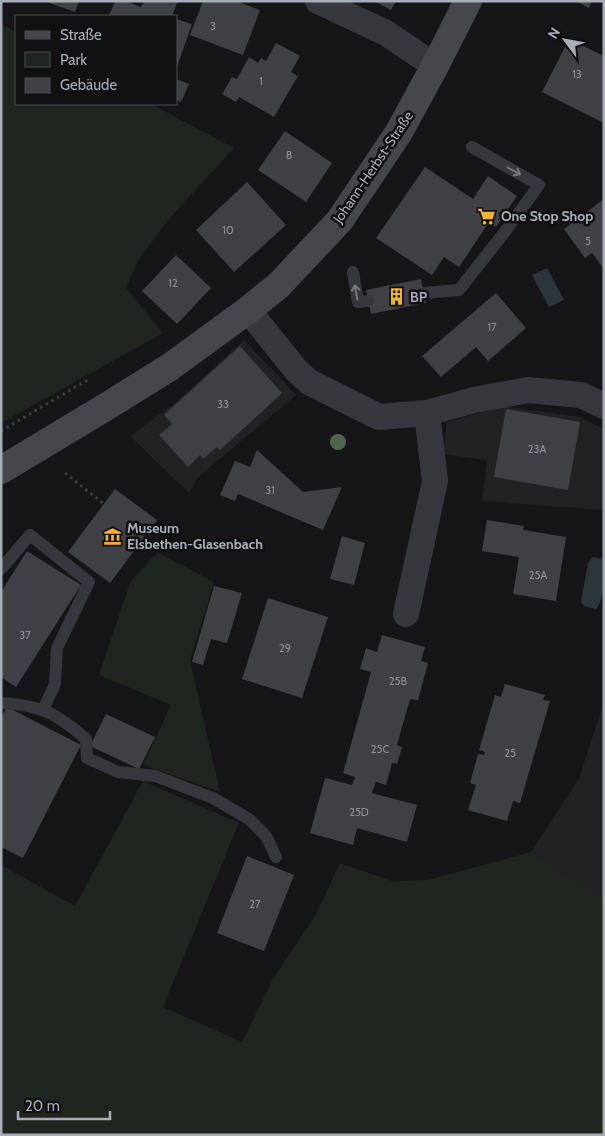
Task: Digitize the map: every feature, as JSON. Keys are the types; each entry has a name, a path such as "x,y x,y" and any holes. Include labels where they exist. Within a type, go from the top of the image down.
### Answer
{"main road":[{"name":"Johann-Herbst-Straße","path":"1,470 170,366 248,310 279,285 340,220 399,132 468,1"}],"street":[{"path":"318,1 386,33 435,66"},
{"path":"248,310 296,370 309,382 379,418 427,413 474,400 528,390 581,395 604,406"},
{"path":"406,614 436,481 427,413"}],"lane":[{"path":"424,293 458,290 508,229 539,185 472,147"},
{"path":"352,272 358,302 368,301"},
{"path":"1,569 30,535 89,582 57,648 54,684 43,710"},
{"path":"1,703 32,706 52,714 70,725 86,740 87,758 118,772 155,776 213,798 249,818 266,836 276,857"}],"path":[{"path":"1,431 98,375"},
{"path":"65,474 104,504"}],"shaded area":[{"path":"547,268 564,300 549,307 532,275"},
{"path":"244,340 296,395 197,478 189,493 130,436 175,403"},
{"path":"502,406 579,417 604,429 604,510 482,501 487,460 443,454 447,422"},
{"path":"593,557 604,559 602,593 596,609 584,606 581,602 588,563"},
{"path":"604,702 603,900 531,852 579,778"}],"green space":[{"path":"1,24 15,31 15,105 153,105 234,148 170,218 139,259 126,288 163,333 1,423"},
{"path":"157,552 214,582 190,660 220,792 143,765 171,705 99,675 130,583"},
{"path":"143,781 239,823 163,1007 242,1042 274,977 315,916 340,863 392,881 428,880 531,852 604,900 604,1135 1,1135 1,865 75,906"}],"building":[{"path":"44,1 79,1 75,12"},
{"path":"115,1 125,1 141,7 144,1 178,1 172,15 109,15"},
{"path":"203,1 236,1 260,10 243,55 190,35"},
{"path":"374,1 396,1 391,10"},
{"path":"575,1 592,1 589,8"},
{"path":"178,20 192,24 178,64"},
{"path":"569,39 604,56 604,123 542,92"},
{"path":"276,43 300,56 291,72 298,76 274,117 239,97 236,102 222,94 232,77 237,79 249,57 258,63 261,58 266,61"},
{"path":"178,80 189,84 181,102 178,101"},
{"path":"285,131 332,163 306,202 258,170"},
{"path":"425,167 473,199 488,176 517,196 496,227 489,222 459,267 444,257 432,275 376,238"},
{"path":"247,182 286,225 234,272 196,230"},
{"path":"604,199 604,269 592,253 585,258 564,229"},
{"path":"176,255 211,288 177,324 142,291"},
{"name":"BP","path":"421,279 426,303 371,314 366,290"},
{"path":"496,293 526,328 488,361 476,347 441,377 422,356"},
{"path":"240,346 282,393 220,450 217,447 203,459 200,455 188,467 159,435 172,424 164,415"},
{"path":"506,409 580,422 568,490 494,477"},
{"path":"257,450 303,492 342,487 323,530 238,494 235,501 220,495 235,461 250,467"},
{"name":"Museum Elsbethen-Glasenbach","path":"115,489 157,520 110,583 68,552"},
{"path":"487,520 524,526 523,530 566,537 556,601 513,594 519,557 482,551"},
{"path":"342,536 365,543 354,585 330,579"},
{"path":"27,551 81,585 16,687 1,677 1,592"},
{"path":"214,586 242,593 227,643 211,639 203,665 192,662"},
{"path":"268,598 328,617 302,698 242,679"},
{"path":"382,635 425,647 421,661 428,663 418,700 410,699 397,745 402,747 397,764 392,763 386,785 376,782 372,793 417,805 407,842 357,828 353,845 310,833 325,778 352,785 355,777 343,773 371,672 360,669 366,648 377,652"},
{"path":"505,684 545,695 543,700 550,701 520,803 513,801 507,821 468,810 476,785 470,783 478,754 484,755 485,752 479,750 495,695 501,697"},
{"path":"7,707 81,745 23,858 1,847 1,718"},
{"path":"106,714 155,737 139,769 90,746"},
{"path":"247,856 294,875 264,951 217,933"}],"place":[{"name":"One Stop Shop","path":"487,216"},
{"name":"BP","path":"396,297"},
{"name":"Museum Elsbethen-Glasenbach","path":"113,536"}]}
